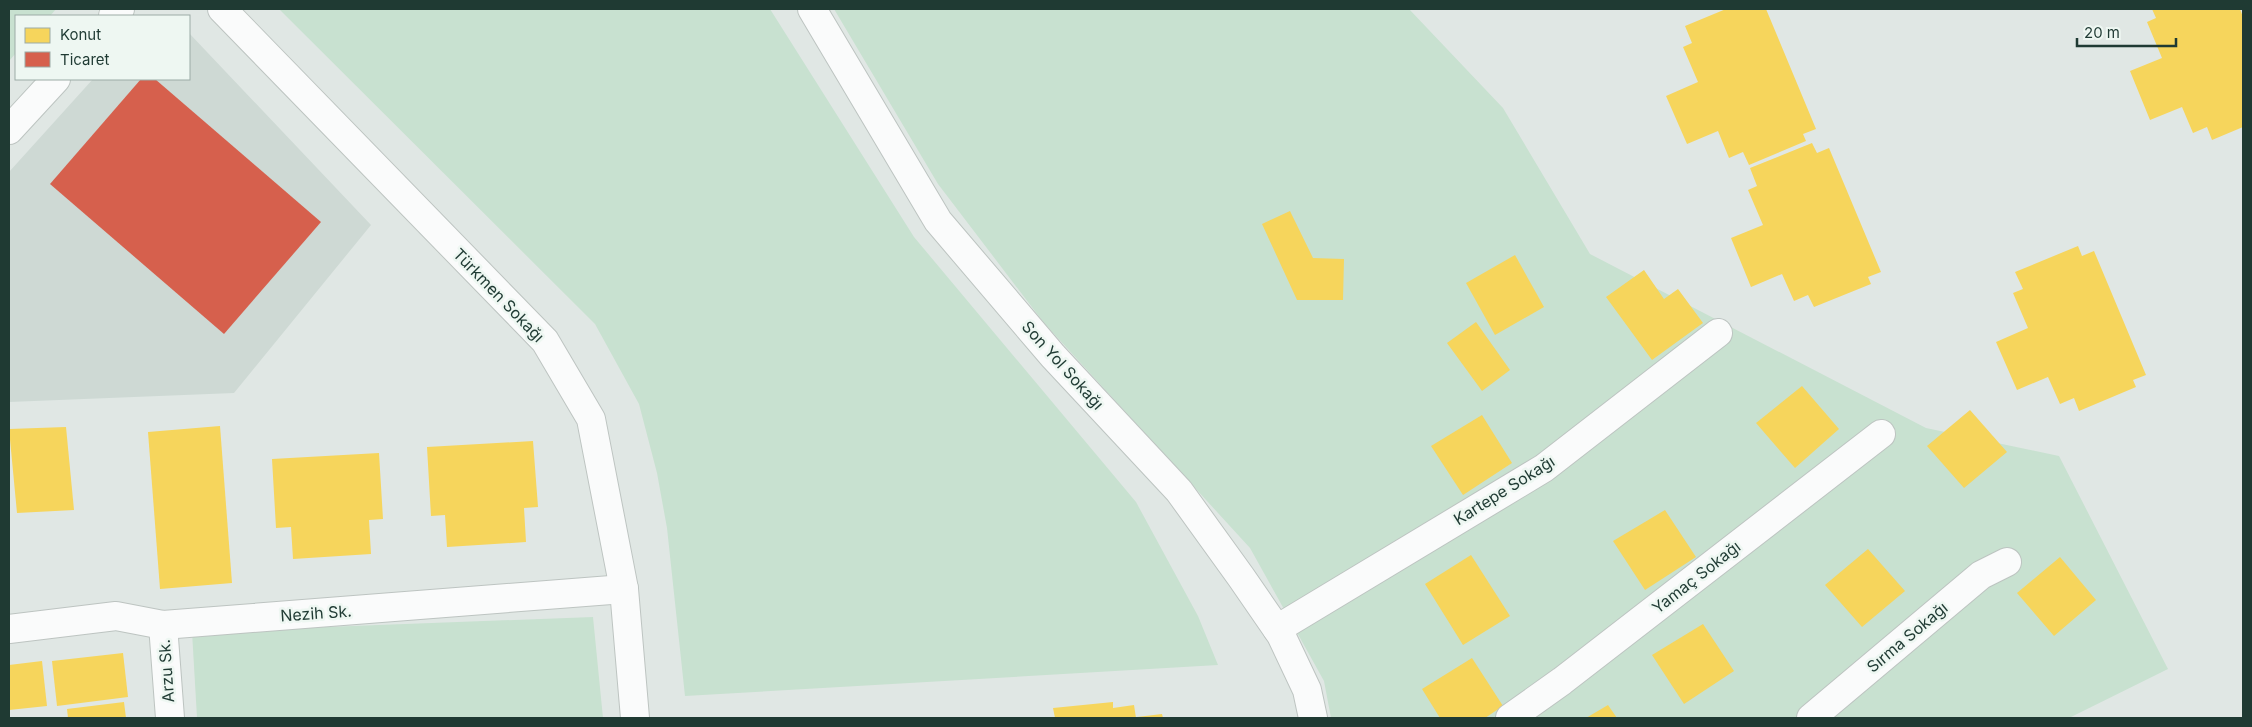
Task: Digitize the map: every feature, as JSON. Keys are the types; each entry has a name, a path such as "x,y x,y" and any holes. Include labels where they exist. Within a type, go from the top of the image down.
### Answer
{"street":[{"name":"Türkmen Sokağı","path":"222,9 546,341 591,419 624,589 634,718"},
{"name":"Son Yol Sokağı","path":"812,9 938,222 1053,356 1179,491 1277,628 1307,690 1313,718"},
{"path":"9,130 55,80"},
{"name":"Kartepe Sokağı","path":"1277,628 1544,468 1718,332"},
{"name":"Yamaç Sokağı","path":"1510,718 1562,681 1881,434"},
{"name":"Sırma Sokağı","path":"1811,718 1981,576 2007,562"},
{"name":"Nezih Sk.","path":"9,629 116,616 163,625 624,589"},
{"name":"Arzu Sk.","path":"163,625 170,718"}],"shaded area":[{"path":"190,34 371,225 234,393 9,402 9,172 92,80 190,80"}],"green space":[{"path":"9,9 56,9 51,15 15,15 15,54 9,61"},
{"path":"279,9 770,9 914,237 1136,502 1198,616 1218,665 685,696 667,528 657,473 639,404 595,324"},
{"path":"834,9 1409,9 1503,108 1590,254 1926,428 2059,456 2168,669 2069,718 1331,718 1324,681 1250,548 1044,323 938,184"},
{"path":"593,617 603,718 197,718 192,632"}],"building: Konut":[{"path":"1726,9 1766,9 1816,129 1803,134 1806,141 1749,165 1743,152 1729,158 1718,131 1687,144 1666,96 1698,82 1683,47 1692,43 1685,26"},
{"path":"2152,9 2240,9 2243,17 2243,127 2212,140 2207,127 2193,133 2182,107 2150,120 2130,71 2162,58 2147,22 2156,18"},
{"path":"1812,143 1817,153 1829,148 1881,272 1868,277 1871,284 1814,307 1808,295 1794,301 1782,274 1751,287 1731,238 1763,225 1748,190 1757,186 1750,168"},
{"path":"1290,211 1313,258 1344,259 1343,300 1297,300 1262,224"},
{"path":"2078,246 2082,256 2094,251 2146,375 2133,380 2136,387 2079,411 2074,398 2060,404 2048,377 2017,390 1996,342 2028,328 2013,293 2023,289 2015,272"},
{"path":"1515,255 1544,307 1495,335 1466,283"},
{"path":"1644,270 1664,299 1678,289 1703,323 1652,360 1606,297"},
{"path":"1476,322 1510,370 1482,391 1447,343"},
{"path":"1802,386 1839,429 1795,468 1756,423"},
{"path":"1970,410 2007,452 1964,488 1927,446"},
{"path":"1482,415 1512,463 1463,495 1431,446"},
{"path":"220,426 232,583 160,589 148,432"},
{"path":"66,427 74,510 17,513 9,429"},
{"path":"533,441 538,507 524,508 526,542 447,547 445,515 431,516 427,447"},
{"path":"379,453 383,519 369,520 371,554 293,559 291,527 276,528 272,459"},
{"path":"1665,510 1696,557 1645,590 1613,541"},
{"path":"1868,549 1905,591 1862,627 1825,585"},
{"path":"1471,555 1510,616 1463,645 1425,584"},
{"path":"2060,557 2096,600 2054,636 2017,593"},
{"path":"1703,624 1734,671 1684,704 1652,655"},
{"path":"123,653 128,697 57,706 52,661"},
{"path":"1472,658 1503,706 1485,718 1440,718 1422,689"},
{"path":"42,661 47,706 9,710 9,665"},
{"path":"124,702 126,718 68,718 67,709"},
{"path":"1113,702 1113,708 1134,705 1136,718 1055,718 1053,708"},
{"path":"1608,705 1617,718 1586,718"},
{"path":"1162,714 1163,718 1137,718 1137,717"}],"building: Ticaret":[{"path":"140,80 156,80 321,222 224,334 50,184"}]}
